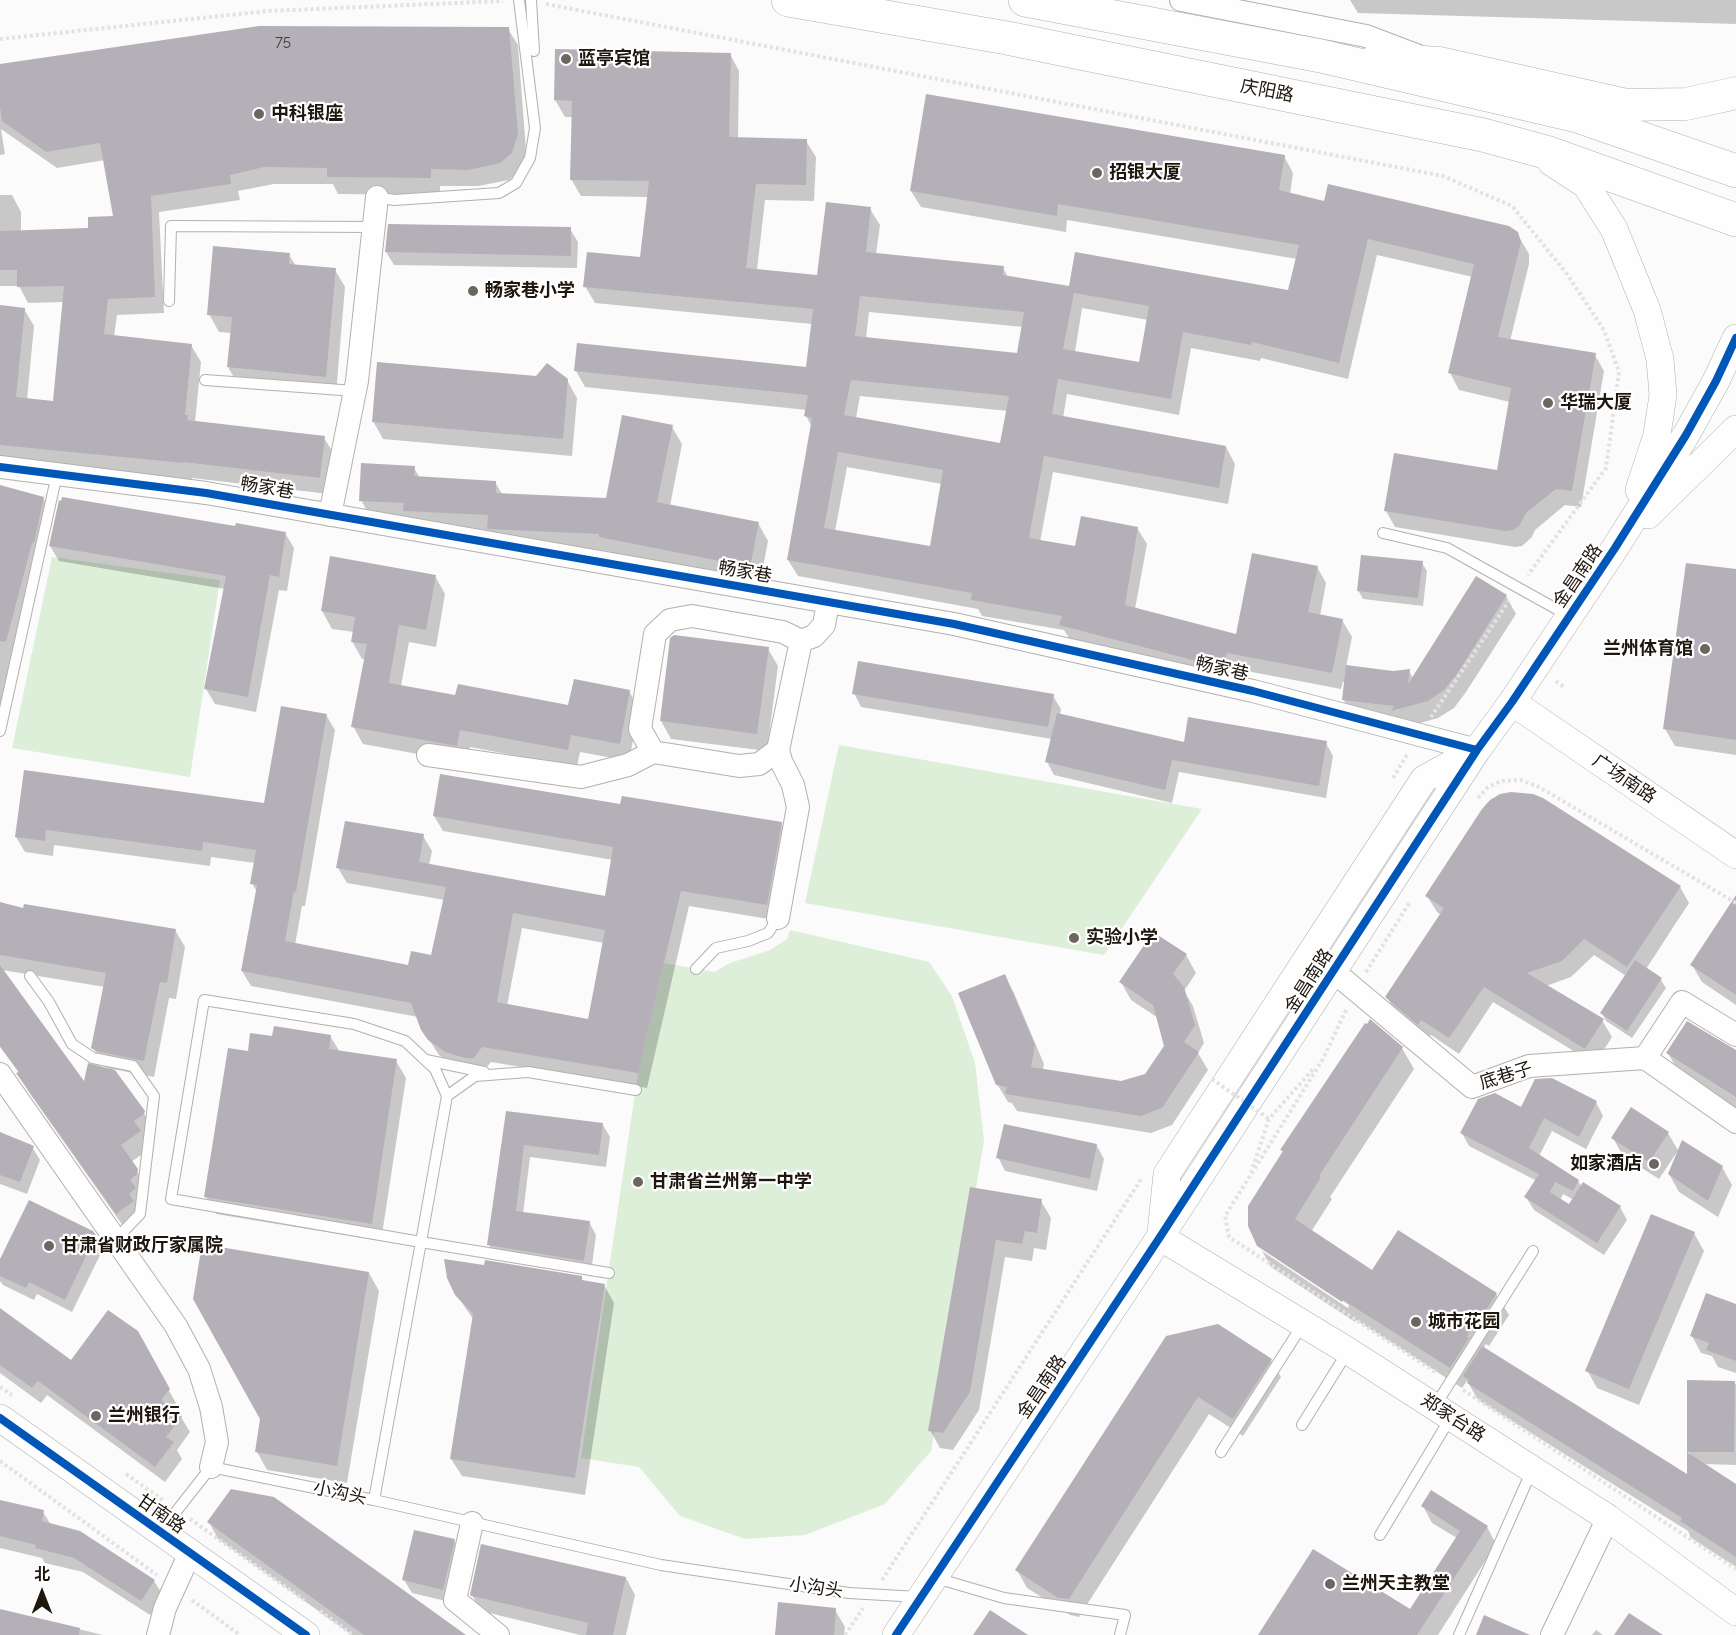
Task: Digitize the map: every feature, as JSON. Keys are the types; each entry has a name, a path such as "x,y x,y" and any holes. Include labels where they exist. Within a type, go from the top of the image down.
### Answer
{"main road":[{"name":"庆阳路","path":"788,0 1007,38 1483,135 1549,153 1736,220"},
{"path":"1025,0 1321,56 1577,116 1736,171"},
{"path":"1321,56 1440,63 1627,105 1686,104 1736,93"}],"street":[{"path":"1181,0 1366,36 1440,63"},
{"path":"1483,135 1555,164 1586,185 1614,229 1647,310 1660,359 1663,395 1657,435 1645,476 1615,548"},
{"path":"330,515 355,391 377,197"},
{"name":"金昌南路","path":"896,1635 1160,1237 1477,750 1512,702 1615,548 1686,435 1716,381 1736,338"},
{"path":"1615,548 1736,429"},
{"name":"畅家巷","path":"0,467 206,493 954,624 1253,691 1477,750"},
{"path":"653,752 640,729 655,634 670,620 693,616 783,632 801,641 814,636 824,625 828,602"},
{"path":"778,918 798,807 793,784 778,750 801,641"},
{"name":"广场南路","path":"1512,702 1736,855"},
{"path":"428,755 581,777 628,765 653,752 739,766 759,764 778,750"},
{"name":"金昌南路","path":"1160,1237 1167,1174 1187,1143 1424,779 1477,750"},
{"name":"底巷子","path":"1333,971 1472,1087 1529,1066 1645,1058"},
{"path":"1736,1035 1682,1002 1645,1058 1736,1122"},
{"path":"0,1074 176,1326 199,1369 211,1407 218,1442 211,1467"},
{"name":"郑家台路","path":"1160,1237 1348,1351 1608,1518 1736,1612"},
{"name":"甘南路","path":"0,1418 306,1635"},
{"path":"1552,1635 1608,1518"},
{"path":"472,1523 454,1600 498,1635"},
{"path":"158,1635 165,1608 190,1553"}],"lane":[{"path":"377,197 394,200 499,193 516,183 530,158 535,128 519,0"},
{"path":"531,0 534,51"},
{"path":"169,300 171,226 374,227"},
{"path":"205,380 355,391"},
{"path":"0,731 57,474"},
{"path":"1383,533 1447,548 1570,616"},
{"path":"696,969 716,948 748,941 768,933 778,918"},
{"path":"30,976 49,1002 72,1044 93,1058 133,1066 154,1096 140,1214 116,1239"},
{"path":"374,1500 421,1242 447,1096 435,1069 405,1041 354,1024 204,1000 171,1198 421,1242 609,1273"},
{"path":"425,1060 497,1075"},
{"path":"447,1096 475,1076 528,1072 636,1090"},
{"path":"1380,1535 1443,1412 1533,1251"},
{"path":"1221,1452 1304,1324"},
{"path":"1302,1425 1348,1351"},
{"path":"160,1532 211,1467"},
{"name":"小沟头","path":"211,1467 374,1500 661,1565 849,1593 872,1594 926,1587 1125,1615 1120,1635"},
{"path":"1459,1635 1532,1469"},
{"path":"537,1537 539,1526"}],"path":[{"path":"0,39 268,11 519,0"},
{"path":"531,0 1443,176 1512,206 1567,274 1604,330 1618,372 1606,468 1519,588 1419,735 1389,784"},
{"path":"1473,802 1487,788 1501,781 1521,780 1549,793 1736,903"},
{"path":"1323,1059 1269,1119 1248,1182 1323,1059 1355,989 1411,901"},
{"path":"1212,1079 1269,1119"},
{"path":"844,1635 1143,1175"},
{"path":"0,1461 240,1635"}],"green space":[{"path":"52,557 220,580 190,777 12,748"},
{"path":"839,745 1202,809 1104,955 805,903"},
{"path":"790,930 929,962 952,996 975,1063 984,1141 931,1451 885,1504 805,1535 745,1539 680,1516 639,1467 581,1458 638,1073 664,963 714,972 730,963 770,950 787,939"}],"building":[{"name":"中科银座","path":"259,26 509,27 518,134 512,153 500,163 468,170 431,169 431,178 327,177 327,168 264,167 230,175 231,184 151,196 155,297 108,299 104,334 192,344 185,415 188,415 187,420 325,436 320,478 183,462 0,445 0,305 25,308 16,397 53,401 64,286 17,287 17,270 0,270 0,231 88,228 88,217 113,216 100,143 46,152 2,121 0,64"},
{"path":"555,49 731,53 729,137 807,139 806,185 756,184 746,268 817,275 826,202 871,207 866,252 1004,266 1003,275 1069,286 1075,252 1288,290 1299,245 1058,204 1057,216 910,191 926,94 1285,155 1279,190 1324,201 1328,184 1509,226 1518,232 1521,242 1498,337 1596,353 1572,491 1556,489 1526,513 1519,526 1505,531 1384,511 1394,453 1497,470 1511,388 1448,373 1474,264 1368,239 1339,363 1252,342 1251,345 1183,332 1171,399 1058,379 1052,414 1226,446 1219,488 1044,456 1029,538 1075,546 1081,516 1138,527 1125,605 1236,634 1252,553 1318,566 1308,612 1343,619 1332,673 1227,653 1223,668 1059,625 1062,616 971,600 972,593 787,560 812,418 804,416 808,395 574,371 577,343 806,367 813,309 583,287 587,252 640,257 649,181 570,180 572,101 554,100","holes":["1074,293 1149,306 1139,362 1063,349","860,296 1024,312 1017,353 855,336","851,380 1009,396 1000,443 844,415","838,452 943,470 930,546 824,528"]},
{"path":"388,224 571,227 571,256 385,252"},
{"path":"213,246 290,253 289,264 336,268 326,377 227,367 232,317 207,315"},
{"path":"377,362 536,376 547,363 568,379 563,439 372,422"},
{"path":"622,415 673,425 657,502 759,522 750,567 599,537 599,534 487,529 488,515 403,511 404,503 359,501 361,463 415,466 414,476 496,481 496,493 606,498"},
{"path":"0,485 44,497 34,543 32,543 6,642 0,641"},
{"path":"62,497 235,526 236,523 286,532 279,577 270,575 248,697 204,689 226,576 49,546 59,500 61,501"},
{"path":"1361,555 1423,561 1418,598 1357,591"},
{"path":"330,556 436,575 426,630 399,625 389,683 455,695 458,684 568,705 574,679 630,690 620,744 571,735 568,750 460,730 457,746 351,727 367,644 351,642 355,617 321,611"},
{"name":"兰州体育馆","path":"1686,563 1736,569 1736,740 1663,729"},
{"path":"1476,576 1507,595 1457,674 1444,690 1428,701 1391,711 1394,706 1342,700 1346,665 1393,671 1410,669 1408,684"},
{"path":"674,635 769,647 757,734 660,721 670,638"},
{"path":"858,661 1054,694 1048,727 852,694"},
{"path":"281,706 327,714 296,892 294,891 285,941 408,965 411,951 431,955 446,887 336,868 345,821 424,834 419,862 605,896 613,847 433,816 440,774 620,804 622,796 782,822 767,905 681,891 638,1073 482,1047 474,1058 465,1058 445,1052 428,1040 421,1030 411,1003 241,971 257,885 250,884 256,850 203,842 202,851 46,830 45,841 15,837 24,770 264,803","holes":["513,913 605,930 588,1019 497,1002"]},
{"path":"1057,713 1184,742 1188,717 1327,741 1319,786 1172,760 1165,790 1045,762"},
{"path":"1511,792 1533,794 1543,798 1681,886 1627,967 1584,939 1562,961 1527,973 1604,1019 1585,1049 1484,987 1449,1038 1421,1020 1418,1025 1385,997 1444,908 1425,896 1482,809 1500,794"},
{"path":"1736,895 1736,995 1690,965"},
{"path":"0,902 23,908 24,904 176,929 167,983 160,982 144,1061 91,1048 106,973 0,955"},
{"path":"1153,932 1187,954 1173,974 1184,987 1195,1025 1184,1042 1199,1052 1162,1108 1141,1116 1005,1094 1007,1087 996,1085 958,993 1005,974 1035,1045 1031,1067 1121,1081 1145,1074 1164,1046 1153,1005 1119,982"},
{"path":"1635,960 1662,978 1627,1031 1600,1013"},
{"path":"0,965 84,1081 88,1063 115,1070 145,1111 134,1121 141,1131 121,1145 138,1169 137,1174 130,1180 136,1188 129,1194 134,1201 116,1214 16,1073 19,1072 0,1046"},
{"path":"1370,1019 1403,1047 1319,1176 1321,1177 1295,1219 1372,1270 1398,1230 1497,1293 1477,1325 1473,1324 1467,1337 1469,1338 1450,1368 1343,1300 1342,1302 1257,1246 1248,1226 1248,1206 1283,1151 1280,1150 1365,1023 1367,1024"},
{"path":"1687,1021 1736,1050 1736,1097 1666,1053"},
{"path":"274,1026 331,1035 329,1049 397,1059 372,1224 204,1197 228,1048 248,1051 250,1033 272,1036"},
{"path":"1552,1078 1597,1101 1579,1137 1544,1118 1529,1148 1579,1180 1573,1191 1555,1182 1550,1192 1569,1204 1583,1182 1621,1206 1597,1243 1524,1197 1539,1174 1460,1133 1478,1099 1495,1093 1521,1107 1535,1079"},
{"path":"1631,1107 1669,1132 1649,1162 1611,1138"},
{"path":"506,1111 603,1123 599,1155 524,1145 516,1211 590,1221 584,1261 487,1245"},
{"path":"1004,1124 1097,1144 1090,1179 996,1158"},
{"path":"0,1132 34,1146 20,1182 0,1175"},
{"path":"1682,1140 1723,1166 1708,1201 1668,1174"},
{"path":"970,1187 1042,1199 1037,1233 1025,1231 1022,1244 996,1240 970,1392 943,1433 928,1431"},
{"name":"甘肃省财政厅家属院","path":"29,1200 93,1231 96,1235 65,1300 29,1282 26,1288 0,1276 0,1259"},
{"path":"1651,1214 1695,1232 1629,1389 1585,1371"},
{"path":"202,1244 369,1272 337,1466 255,1452 260,1419 193,1299"},
{"path":"444,1259 484,1265 485,1260 582,1276 582,1280 605,1284 575,1478 450,1459 473,1314 455,1295 447,1278"},
{"path":"1706,1293 1736,1304 1736,1361 1706,1350 1709,1343 1690,1336"},
{"path":"0,1308 71,1360 108,1310 138,1331 170,1389 161,1400 182,1416 166,1437 174,1442 155,1467 38,1381 32,1388 0,1365"},
{"path":"1218,1324 1272,1359 1233,1419 1198,1397 1069,1599 1058,1598 1015,1570 1166,1336"},
{"path":"1482,1346 1687,1474 1687,1452 1736,1484 1736,1557 1680,1521 1682,1518 1467,1383 1469,1380 1463,1376"},
{"path":"1687,1380 1735,1381 1734,1452 1687,1452"},
{"path":"231,1489 274,1497 466,1635 364,1635 207,1522"},
{"name":"兰州天主教堂","path":"1431,1490 1488,1526 1417,1635 1258,1635 1313,1549 1410,1609 1460,1531 1421,1506"},
{"path":"0,1500 44,1510 42,1521 80,1531 155,1580 141,1601 74,1558 0,1536"},
{"path":"414,1530 455,1539 443,1590 402,1580"},
{"path":"481,1544 626,1577 613,1635 586,1635 588,1623 470,1595"},
{"path":"778,1602 836,1608 834,1635 775,1635"},
{"path":"0,1609 80,1628 79,1635 0,1635"},
{"path":"990,1610 1028,1635 973,1635"},
{"path":"1629,1613 1663,1635 1614,1635"},
{"path":"1484,1615 1530,1635 1476,1635"}],"cycle path":[{"path":"896,1635 1160,1237 1477,750 1512,702 1615,548 1686,435 1716,381 1736,338"},
{"path":"0,467 206,493 954,624 1253,691 1477,750"},
{"path":"0,1418 306,1635"}],"place":[{"name":"蓝亭宾馆","path":"566,59"},
{"name":"中科银座","path":"259,114"},
{"name":"招银大厦","path":"1097,173"},
{"name":"畅家巷小学","path":"473,291"},
{"name":"华瑞大厦","path":"1548,403"},
{"name":"兰州体育馆","path":"1705,649"},
{"name":"实验小学","path":"1074,938"},
{"name":"如家酒店","path":"1654,1164"},
{"name":"甘肃省兰州第一中学","path":"638,1182"},
{"name":"甘肃省财政厅家属院","path":"49,1246"},
{"name":"城市花园","path":"1416,1322"},
{"name":"兰州银行","path":"96,1416"},
{"name":"兰州天主教堂","path":"1330,1584"}]}
